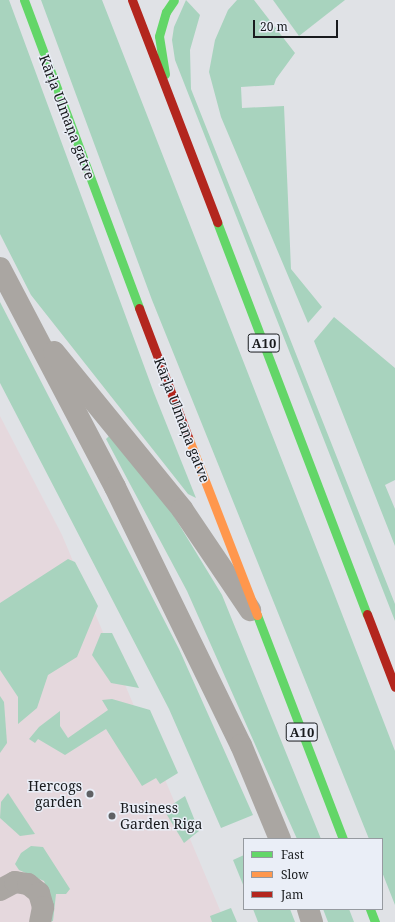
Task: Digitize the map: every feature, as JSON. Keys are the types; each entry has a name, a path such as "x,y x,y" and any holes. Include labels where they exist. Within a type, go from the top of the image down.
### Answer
{"main road":[{"name":"Kārļa Ulmaņa gatve","path":"24,0 343,838"},
{"name":"A10","path":"132,0 395,687"},
{"path":"169,95 159,36 166,12 174,0"},
{"path":"370,910 375,922"}],"street":[{"path":"0,268 115,487 241,745 280,838"},
{"path":"23,314 182,509 261,626"},
{"path":"0,890 15,882 28,884 39,893 43,907 40,922"},
{"path":"308,910 312,922"}],"shaded area":[{"path":"0,416 62,535 225,922 0,922"}],"green space":[{"path":"0,0 9,0 154,393 196,498 188,494 31,295 0,234"},
{"path":"41,0 102,0 395,751 395,905 383,875 383,838 369,838 152,300"},
{"path":"186,0 200,15 190,50 191,89 395,604 395,621 175,60 172,40 174,27"},
{"path":"237,0 254,0 295,53 276,79 274,85 241,87 242,108 284,106 291,269 322,307 308,323 221,117 209,72 215,40 228,10"},
{"path":"273,0 345,0 299,36"},
{"path":"0,302 179,649 253,815 221,828 169,709 0,383"},
{"path":"334,317 395,368 395,480 385,485 395,509 395,546 314,341"},
{"path":"109,436 169,508 222,595 321,838 297,838 187,591 106,439"},
{"path":"68,559 75,562 98,606 77,657 48,675 37,708 18,724 18,697 0,670 0,603"},
{"path":"101,633 112,633 139,688 111,683 92,655"},
{"path":"0,696 4,702 7,743 0,753"},
{"path":"112,699 150,710 178,773 160,784 156,778 142,786 106,729 65,755 38,739 35,743 29,739 39,727 60,711 60,726 68,738 108,710 102,700"},
{"path":"8,793 35,834 20,836 0,818 1,802"},
{"path":"185,796 199,831 184,843 164,810"},
{"path":"31,846 43,847 70,889 66,894 56,894 53,921 50,922 53,906 44,881 19,870 15,864 21,853"},
{"path":"243,855 243,885 233,860"},
{"path":"231,908 237,922 212,922 210,916"},
{"path":"253,910 290,910 295,922 258,922"},
{"path":"323,910 349,910 354,922 328,922"}],"traffic: fast":[{"path":"24,0 139,308"},
{"path":"165,74 159,36 166,12 174,0"},
{"path":"217,222 367,614"},
{"path":"257,615 343,838"},
{"path":"370,910 375,922"}],"traffic: slow":[{"path":"188,437 257,615"}],"traffic: jam":[{"path":"132,0 217,222"},
{"path":"139,308 188,437"},
{"path":"367,614 395,687"}],"place":[{"name":"Hercogs garden","path":"90,794"},
{"name":"Business Garden Riga","path":"112,816"}]}
